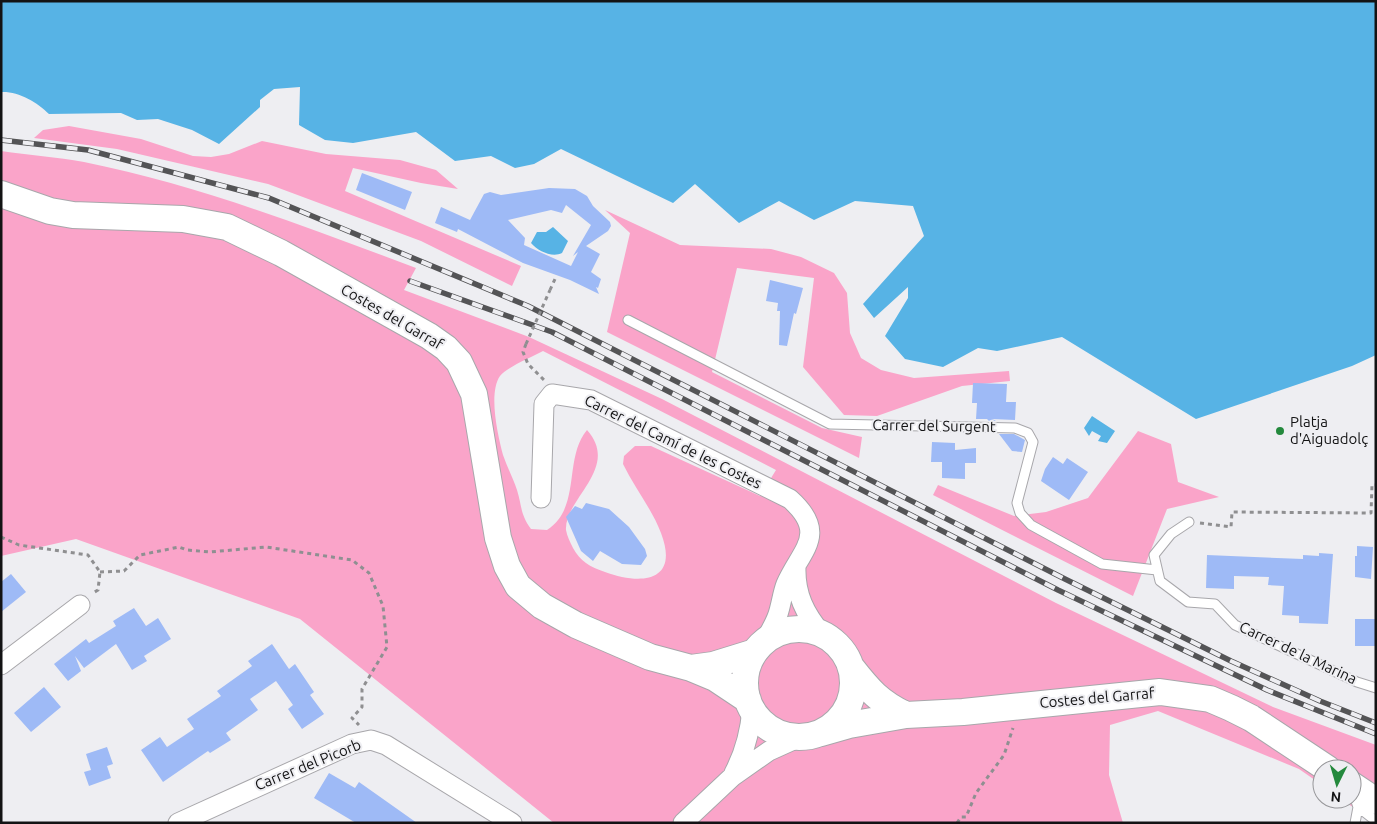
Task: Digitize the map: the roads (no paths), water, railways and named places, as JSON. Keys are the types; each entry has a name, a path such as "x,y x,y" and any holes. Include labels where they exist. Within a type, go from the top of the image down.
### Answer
{"main road":[{"name":"Costes del Garraf","path":"1,194 42,209 73,215 183,218 227,227 282,253 429,336 446,348 460,362 474,394 498,538 507,566 518,586 542,606 576,625 650,656 691,668 715,678 750,704"},
{"path":"851,667 854,682 849,706 840,719 810,735 785,735 772,730 760,721 750,704 746,675 760,647 778,634 792,630 807,630 822,634 840,647 851,667 879,699 886,705 906,715"},
{"name":"Costes del Garraf","path":"691,668 713,666 760,647"},
{"name":"Costes del Garraf","path":"810,735 849,725 906,715 963,712 1133,693 1160,692 1210,699 1251,718 1313,759"}],"street":[{"name":"Carrer del Camí de les Costes","path":"541,498 544,404 552,394 591,400 790,500 806,518 809,529 807,549 786,584 778,616 760,647"},
{"path":"796,568 796,582 802,607 822,634"},
{"path":"1,665 80,605"},
{"path":"732,777 743,756 750,735 750,704"},
{"path":"683,823 732,777 769,751 810,735"},
{"name":"Carrer del Picorb","path":"178,823 352,744 371,740 386,745 512,823"}],"lane":[{"name":"Carrer del Surgent","path":"628,320 830,424 1015,428 1028,434 1033,442 1032,453 1017,503 1020,513 1031,526 1102,564 1157,570"},
{"path":"1157,570 1154,555 1171,534 1189,522"},
{"name":"Carrer de la Marina","path":"1157,570 1160,581 1188,602 1215,604 1235,625 1357,682 1376,688"},
{"path":"1362,798 1376,821"},
{"path":"1355,823 1358,809"}],"water":[{"path":"1,1 1376,1 1376,355 1352,366 1196,419 1062,337 997,351 978,348 943,367 905,359 885,336 908,298 908,287 874,318 863,304 924,236 913,206 855,201 814,220 779,201 739,223 695,184 673,203 561,149 534,164 515,168 491,156 455,161 416,132 353,143 325,140 299,125 300,87 274,89 260,100 260,107 219,144 192,130 158,119 137,120 121,113 49,114 27,98 14,93 1,92"},
{"path":"553,227 568,241 562,253 554,255 537,249 531,243 537,232 546,232"},
{"path":"1092,416 1115,431 1107,443 1098,441 1101,436 1092,431 1089,436 1084,428"}],"railway":[{"path":"1,140 88,150 269,198 528,306 1065,579 1231,661 1320,701 1376,723"},
{"path":"410,281 552,332 1058,590 1267,690 1376,734"}],"place":[{"name":"Platja d'Aiguadolç","path":"1280,431"}]}
